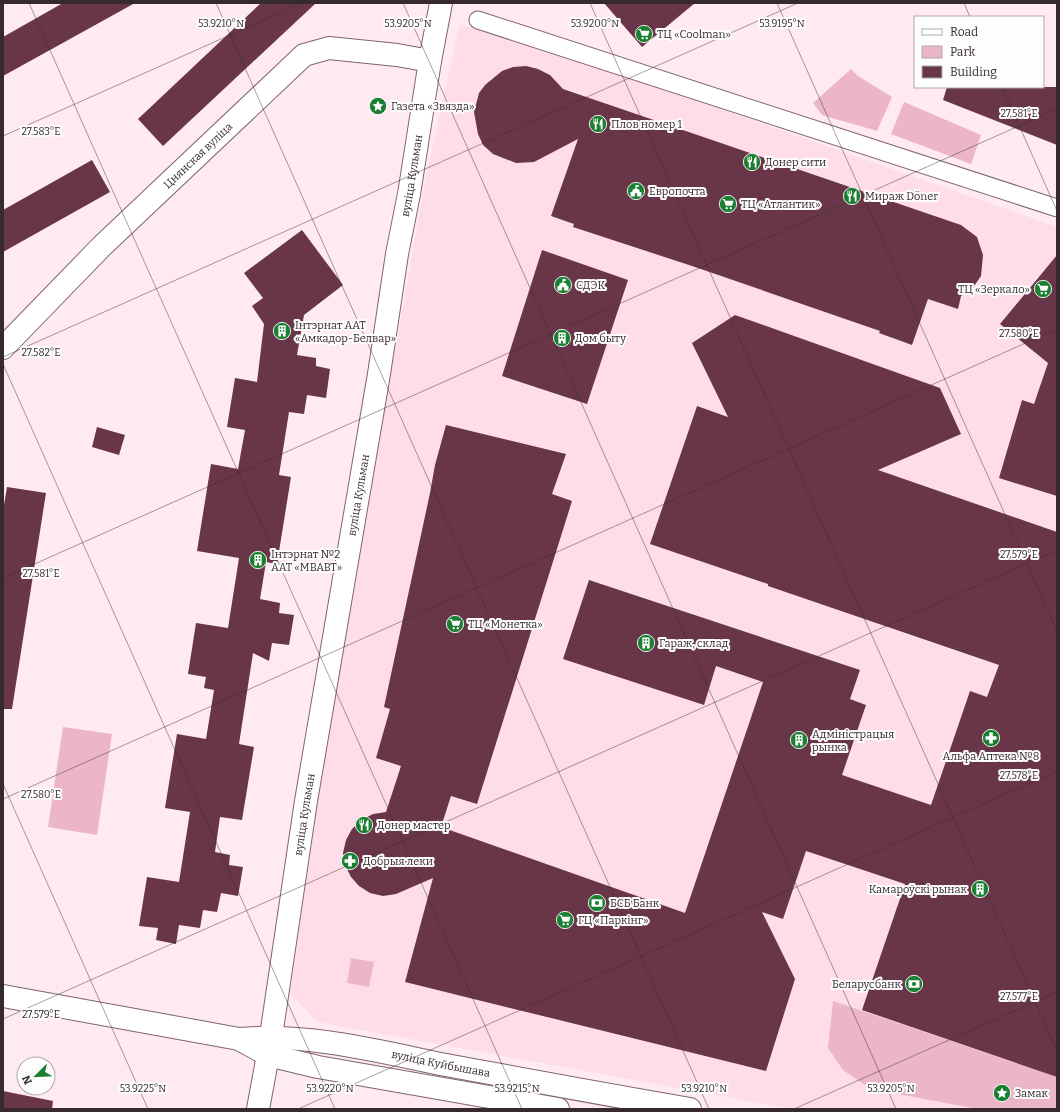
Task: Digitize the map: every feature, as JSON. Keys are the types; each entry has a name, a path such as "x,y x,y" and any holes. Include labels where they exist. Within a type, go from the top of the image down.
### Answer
{"street":[{"name":"вуліца Кульман","path":"258,1109 270,1045 306,801 379,374 430,60 441,3"},
{"path":"478,20 1053,205"},
{"name":"Цнянская вуліца","path":"3,348 102,246 304,55 329,48 430,60"},
{"name":"вуліца Куйбышава","path":"3,996 270,1045 318,1067 409,1081 558,1109"},
{"name":"вуліца Куйбышава","path":"270,1045 322,1041 547,1085 690,1109"}],"shaded area":[{"path":"460,24 618,73 1057,227 1057,532 1050,530 1057,685 1057,1109 793,1109 318,1022 290,994 329,723 427,171","holes":["697,406 797,440 750,578 651,544","814,449 914,483 868,620 768,586","932,489 1033,523 986,661 886,627"]}],"green space":[{"path":"851,69 858,76 892,97 877,131 822,115 813,103"},
{"path":"904,102 981,135 971,164 891,134"},
{"path":"63,727 112,734 97,835 48,827"},
{"path":"351,958 374,962 369,987 347,983"},
{"path":"833,1001 1057,1077 1057,1109 978,1109 871,1089 843,1070 828,1048"}],"building":[{"path":"63,3 135,3 3,76 3,37"},
{"path":"261,3 316,3 163,146 138,119"},
{"name":"ТЦ «Coolman»","path":"604,3 695,3 642,47"},
{"name":"ТЦ «Атлантик»","path":"526,66 538,69 550,75 563,89 961,225 977,237 983,255 981,276 972,289 961,296 958,309 928,299 912,345 879,333 880,331 695,267 573,227 574,224 551,216 578,139 534,162 516,163 493,154 483,145 478,134 474,112 479,93 485,85 502,71 513,67"},
{"path":"1057,87 1057,145 943,100 947,88"},
{"path":"92,160 110,192 3,252 3,210"},
{"path":"302,230 343,285 304,315 297,355 316,358 316,366 330,369 326,398 307,395 304,414 289,412 279,475 291,477 277,564 266,562 260,599 280,603 279,613 294,615 289,645 272,643 269,661 253,653 239,744 254,747 242,820 220,817 215,852 230,855 229,865 243,867 238,896 221,893 217,912 203,910 200,928 179,925 176,944 156,940 158,928 139,926 147,877 179,882 190,812 165,808 177,734 206,739 214,690 204,688 206,677 188,674 196,623 228,628 239,558 197,551 211,464 238,469 245,430 227,427 235,378 257,382 264,324 252,306 263,298 244,273"},
{"name":"Дом быту","path":"542,250 628,280 587,404 502,376"},
{"path":"1057,255 1057,496 999,478 1022,400 1034,404 1048,363 1000,324"},
{"path":"735,315 940,388 961,434 878,470 1057,532 1057,1077 862,1010 905,884 806,851 783,919 762,912 795,979 766,1071 405,982 433,878 396,894 383,896 370,893 359,886 351,877 345,865 343,853 346,840 352,829 361,820 373,814 386,812 401,766 376,758 390,709 384,707 435,465 446,425 566,454 552,494 572,501 477,804 451,796 441,827 685,913 763,682 716,666 704,705 563,659 589,580 860,670 850,699 866,705 842,775 931,805 970,691 987,697 999,665 650,544 697,406 728,417 692,343"},
{"path":"97,427 125,435 119,455 92,447"},
{"path":"7,487 46,493 12,709 3,709 3,511"},
{"path":"3,1091 16,1094 16,1096 28,1096 53,1101 52,1109 3,1109"}],"place":[{"name":"ТЦ «Coolman»","path":"644,34"},
{"name":"Газета «Звязда»","path":"378,106"},
{"name":"Плов номер 1","path":"598,124"},
{"name":"Донер сити","path":"752,162"},
{"name":"Европочта","path":"636,191"},
{"name":"Мираж Döner","path":"852,196"},
{"name":"ТЦ «Атлантик»","path":"728,204"},
{"name":"СДЭК","path":"563,285"},
{"name":"ТЦ «Зеркало»","path":"1043,289"},
{"name":"Інтэрнат ААТ «Амкадор-Белвар»","path":"282,331"},
{"name":"Дом быту","path":"562,338"},
{"name":"Інтэрнат №2 ААТ «МВАВТ»","path":"258,560"},
{"name":"ТЦ «Монетка»","path":"455,624"},
{"name":"Гараж, склад","path":"646,643"},
{"name":"Альфа Аптека №8","path":"991,738"},
{"name":"Адміністрацыя рынка","path":"799,740"},
{"name":"Донер мастер","path":"364,825"},
{"name":"Добрыя леки","path":"350,861"},
{"name":"Камароўскі рынак","path":"980,889"},
{"name":"БСБ Банк","path":"597,903"},
{"name":"ГЦ «Паркінг»","path":"565,920"},
{"name":"Беларусбанк","path":"914,984"},
{"name":"Замак","path":"1002,1093"}]}
